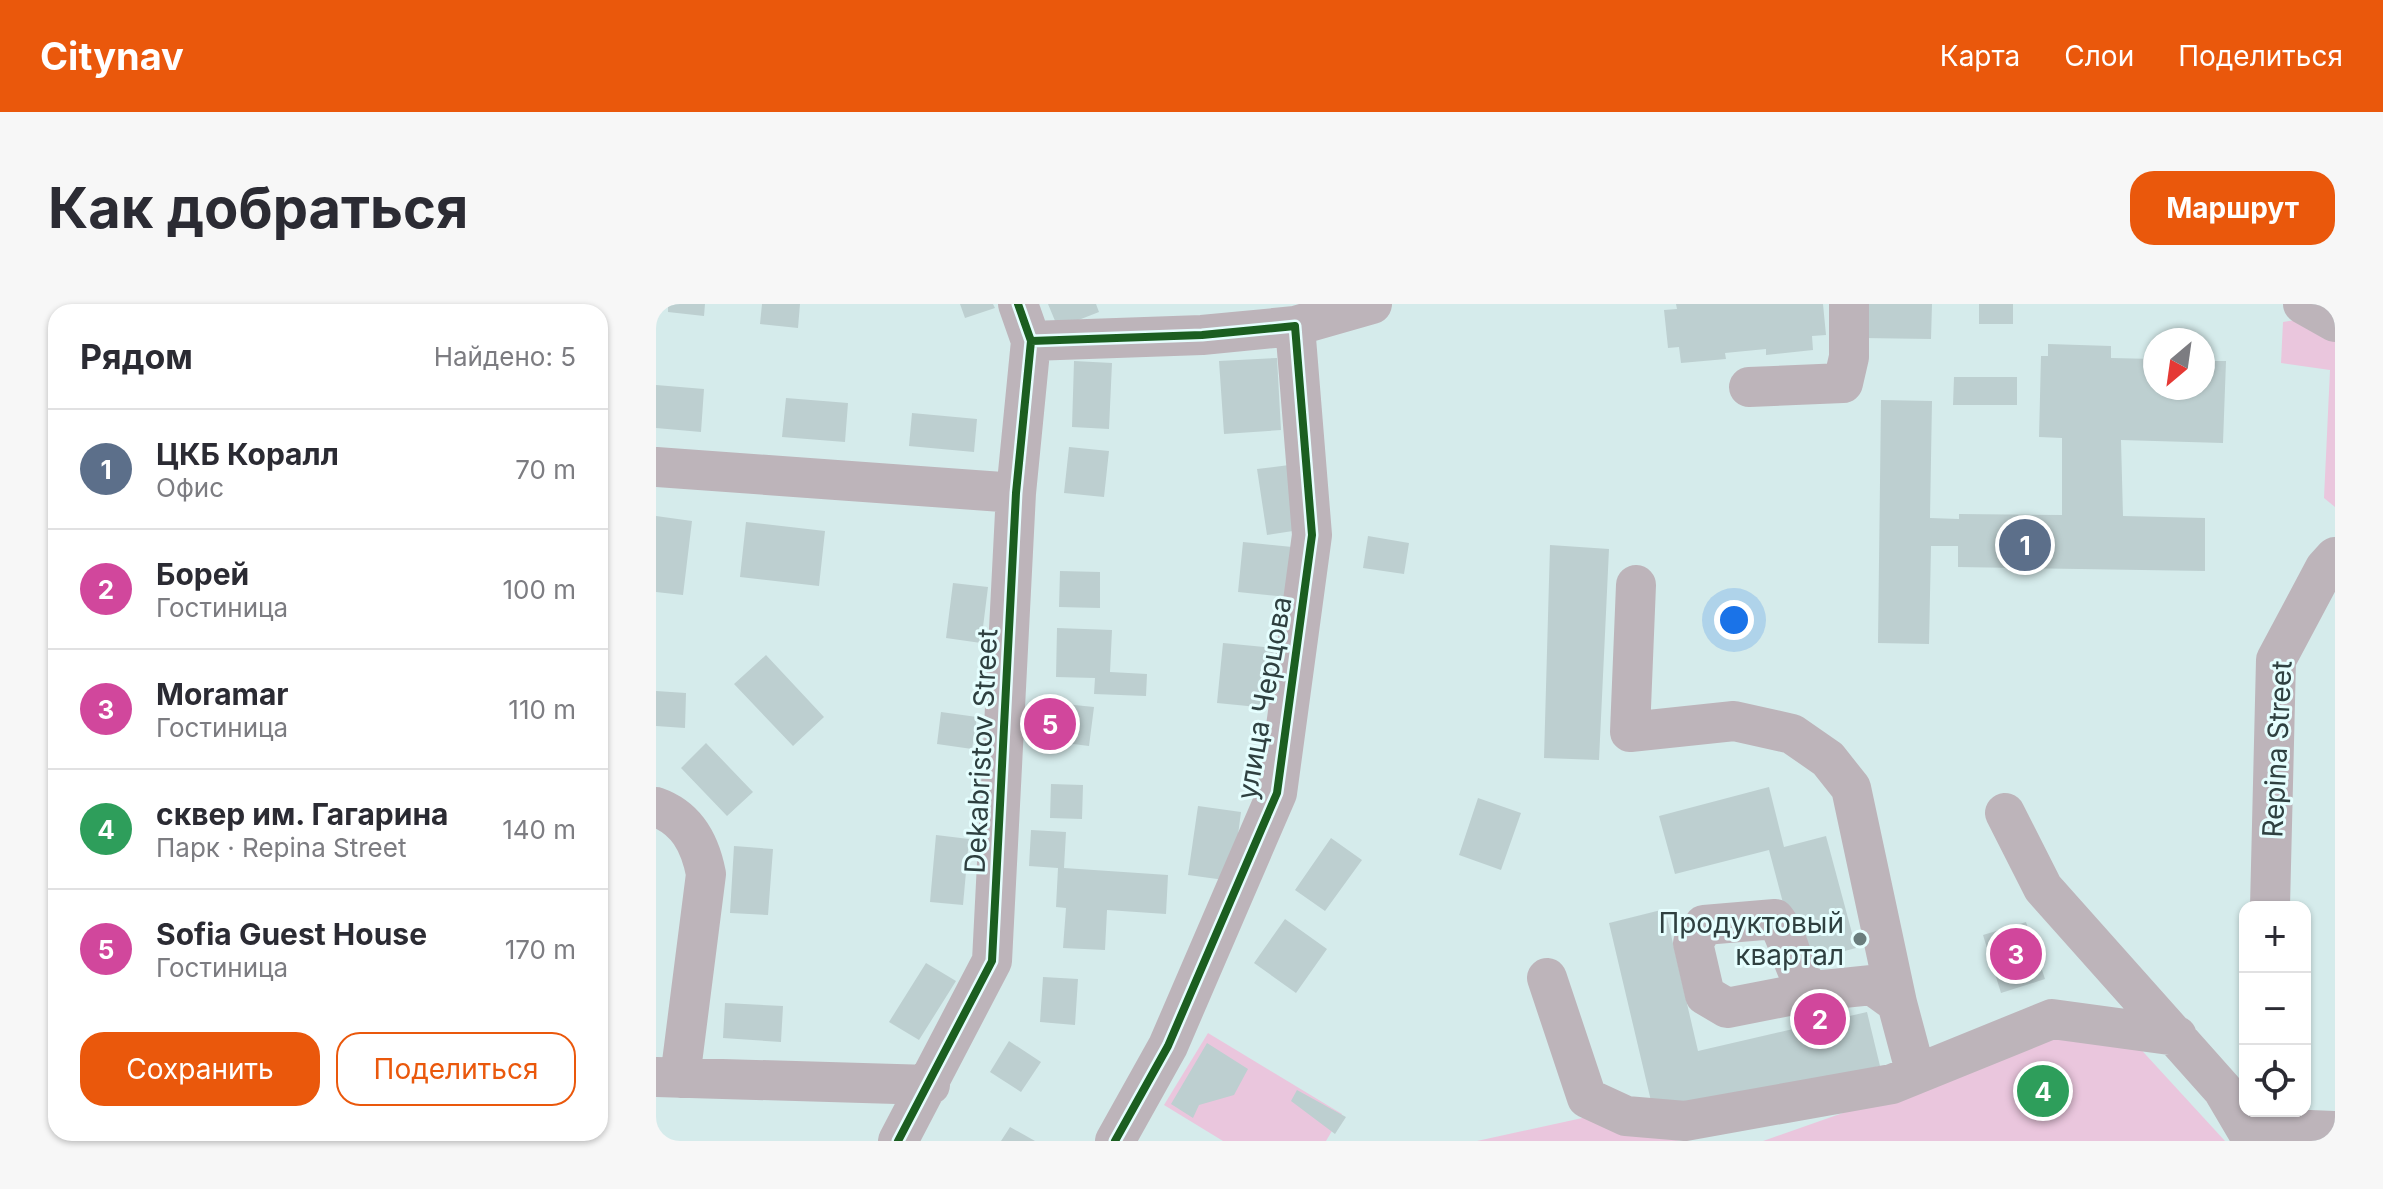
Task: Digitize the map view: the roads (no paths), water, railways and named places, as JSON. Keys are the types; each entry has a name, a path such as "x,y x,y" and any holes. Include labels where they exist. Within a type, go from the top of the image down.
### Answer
{"street":[{"name":"Dekabristov Street","path":"898,1141 930,1085 992,961 1025,322 1202,335 1295,326 1372,304"},
{"path":"1749,387 1843,383 1849,357 1849,304"},
{"path":"2303,304 2335,322"},
{"name":"улица Черцова","path":"1115,1141 1168,1046 1277,793 1312,535 1295,326"},
{"path":"656,467 1016,493"},
{"name":"Repina Street","path":"2270,901 2276,660 2325,568 2335,557"},
{"path":"1636,585 1630,732 1734,721 1792,734 1828,759 1851,788 1897,1003 1916,1074"},
{"path":"656,807 669,811 688,828 701,849 706,874 668,1078 930,1085"},
{"path":"2005,813 2043,888 2262,1130 2335,1131"},
{"path":"1547,978 1587,1098 1626,1116 1685,1121 1892,1084 2052,1019 2177,1036"},
{"path":"1814,991 1872,985 1897,1003"}],"place":[{"name":"ЦКБ Коралл","path":"2025,545"},
{"name":"Sofia Guest House","path":"1050,724"},
{"name":"Продуктовый квартал","path":"1860,939"},
{"name":"Moramar","path":"2016,954"},
{"name":"Борей","path":"1820,1019"},
{"name":"сквер им. Гагарина","path":"2043,1091"}]}
